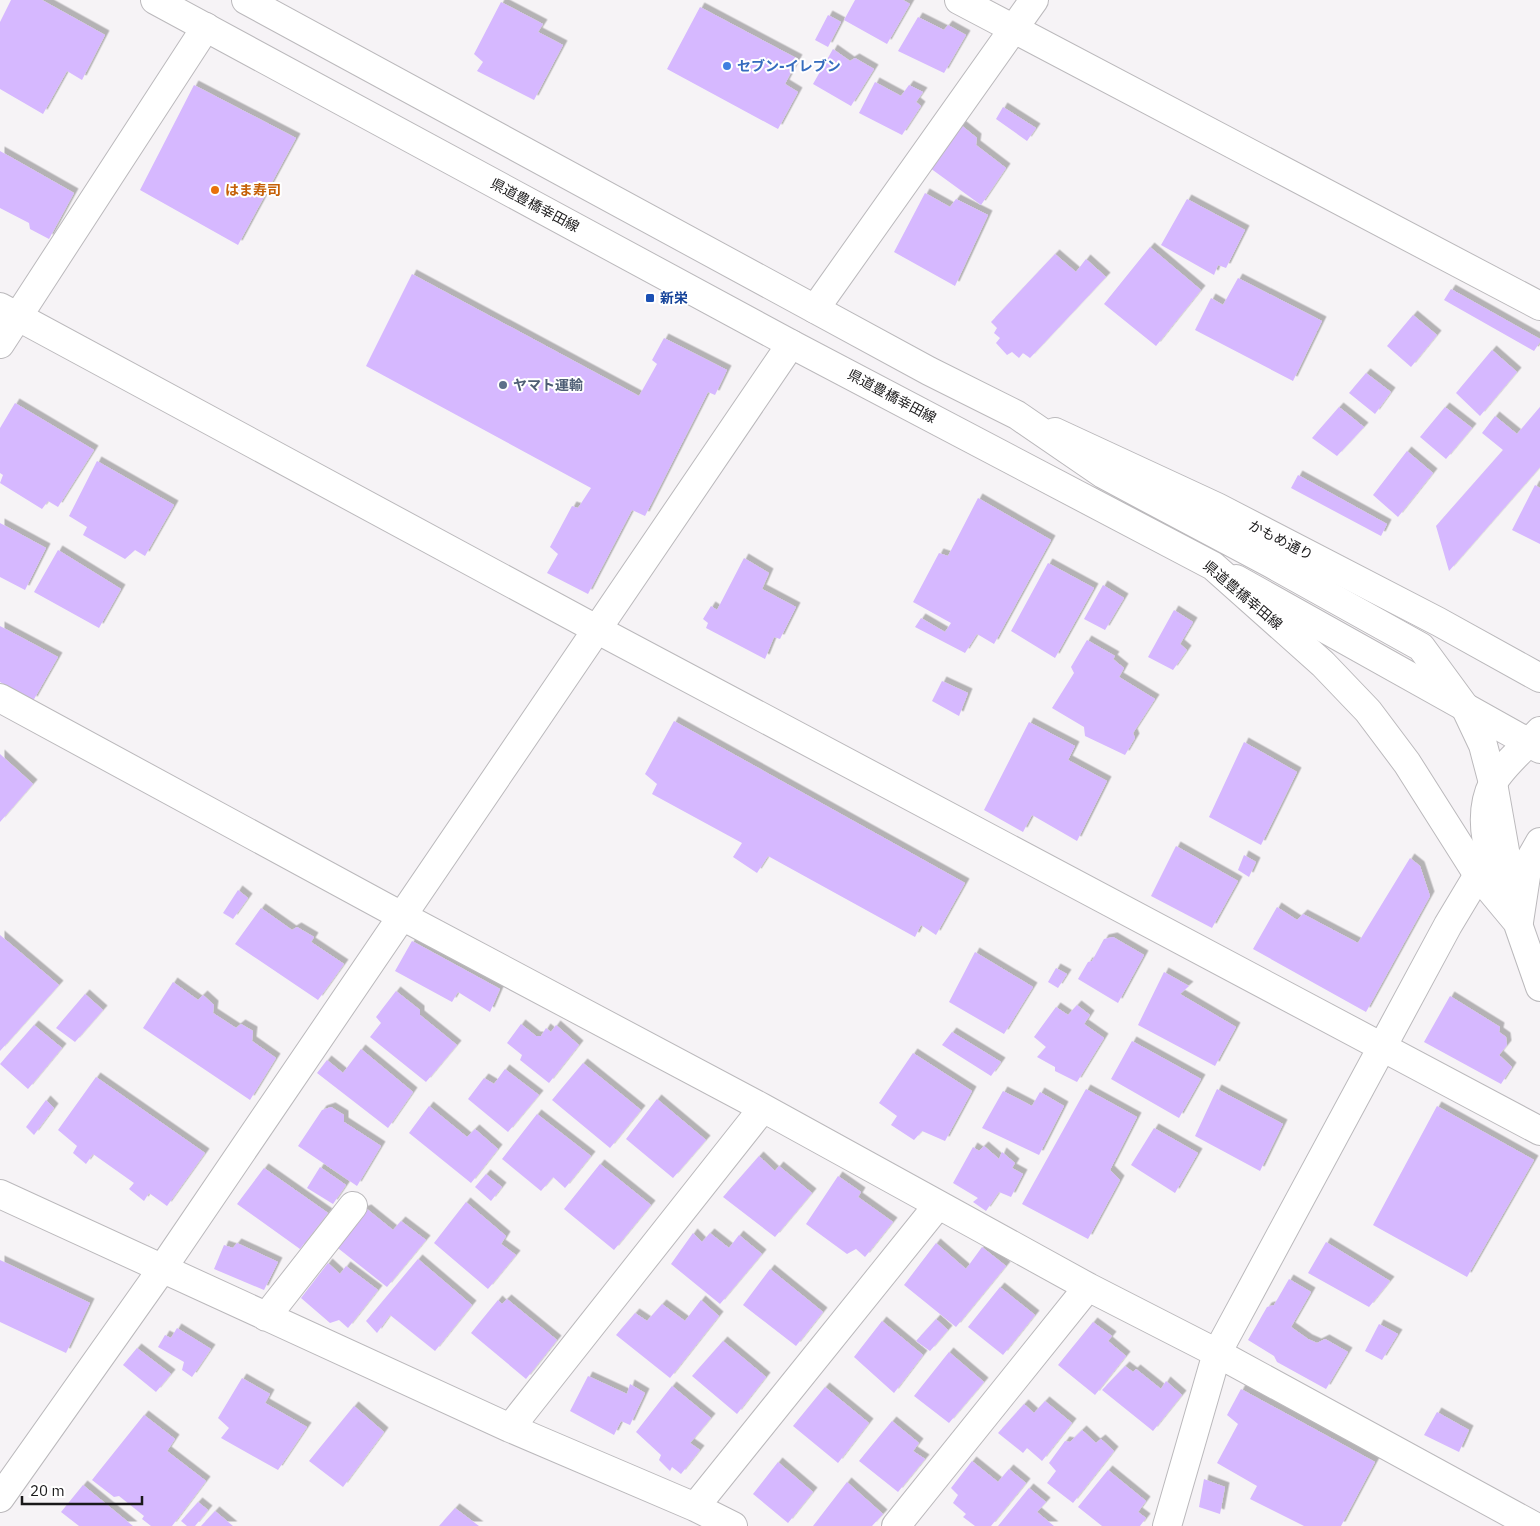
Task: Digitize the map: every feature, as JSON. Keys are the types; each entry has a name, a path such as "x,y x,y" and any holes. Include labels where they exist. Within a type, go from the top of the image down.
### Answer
{"street":[{"name":"県道豊橋幸田線","path":"155,0 792,344 1213,566 1323,664 1368,711 1407,763 1478,875 1518,924"},
{"name":"県道豊橋幸田線","path":"246,0 929,371 1017,414 1103,474 1272,564 1421,647 1465,707 1483,745 1493,783 1518,924 1540,987"},
{"path":"959,0 1540,306"},
{"path":"815,309 1015,30 1034,0"},
{"path":"0,344 9,312 206,27"},
{"path":"9,312 598,630 1540,1131"},
{"path":"0,1498 162,1269 792,344"},
{"name":"かもめ通り","path":"1017,414 1217,507 1439,622 1540,678"},
{"path":"1213,566 1465,707 1536,741 1493,783"},
{"path":"4,706 763,1108 1088,1287 1216,1353 1534,1526"},
{"path":"1518,924 1528,863 1540,842"},
{"path":"1167,1526 1216,1353 1382,1047 1478,875"},
{"path":"510,1428 763,1108"},
{"path":"0,1194 510,1428 695,1507 733,1526"},
{"path":"695,1507 938,1205"},
{"path":"266,1317 353,1206"},
{"path":"896,1526 1088,1287"}],"building":[{"path":"11,0 42,0 105,35 82,80 67,71 43,114 0,89 0,22"},
{"path":"855,0 903,0 910,4 887,44 844,20"},
{"path":"501,2 543,24 538,32 563,45 534,100 477,71 483,62 474,54"},
{"path":"700,7 798,59 785,84 798,92 778,129 667,69"},
{"path":"828,15 841,22 828,47 815,40"},
{"path":"918,17 944,30 948,25 966,35 944,73 898,51"},
{"path":"833,49 850,61 855,58 874,69 851,106 813,84"},
{"path":"875,82 901,96 909,85 923,92 916,102 921,106 902,135 859,113"},
{"path":"194,85 296,138 238,245 140,190"},
{"path":"1003,107 1036,128 1027,141 996,119"},
{"path":"961,125 977,138 976,145 1006,168 981,205 930,168"},
{"path":"0,151 74,193 49,239 30,229 29,223 0,208"},
{"path":"925,193 950,207 956,199 988,215 955,286 894,252"},
{"path":"1187,199 1245,230 1226,268 1218,265 1214,275 1161,245"},
{"path":"1150,247 1201,290 1156,346 1104,304"},
{"path":"1055,254 1076,272 1086,259 1106,277 1030,358 1023,353 1019,358 1012,352 1007,355 996,343 1000,338 994,333 997,328 991,322"},
{"path":"412,274 639,396 657,364 652,360 664,338 727,370 715,395 708,392 645,516 632,510 588,594 547,573 558,554 550,547 572,506 578,508 591,488 366,366"},
{"path":"1238,278 1322,321 1293,381 1195,330 1211,298 1223,305"},
{"path":"1451,289 1540,339 1534,351 1444,300"},
{"path":"1413,315 1437,335 1411,367 1387,346"},
{"path":"1492,350 1517,372 1480,416 1456,393"},
{"path":"1366,373 1391,392 1375,414 1349,393"},
{"path":"15,403 94,450 58,507 48,501 42,509 0,483 3,475 0,473 0,428"},
{"path":"1339,407 1364,427 1337,456 1312,438"},
{"path":"1445,407 1472,428 1446,459 1420,437"},
{"path":"1540,407 1540,467 1449,571 1436,526 1503,450 1482,433 1495,416 1517,434"},
{"path":"1407,451 1433,473 1398,517 1373,495"},
{"path":"97,461 174,505 145,556 135,550 125,559 83,535 87,527 69,516"},
{"path":"1298,475 1387,524 1381,536 1291,488"},
{"path":"1535,485 1540,488 1540,544 1512,530"},
{"path":"978,498 1051,540 994,644 977,634 965,653 915,627 921,618 945,632 951,623 913,602 939,553 948,556"},
{"path":"0,523 46,548 25,590 0,577"},
{"path":"58,550 121,589 99,628 34,592"},
{"path":"744,558 769,573 762,589 796,607 780,639 774,637 765,659 706,628 708,623 703,619 711,606 717,610"},
{"path":"1048,563 1094,588 1055,658 1011,631"},
{"path":"1103,585 1124,598 1105,630 1084,619"},
{"path":"1174,610 1193,622 1180,644 1187,650 1173,670 1148,657"},
{"path":"0,626 58,657 33,701 0,682"},
{"path":"1087,640 1115,656 1113,659 1124,668 1119,677 1155,699 1133,733 1135,738 1125,755 1085,736 1084,727 1052,708 1074,673 1071,667"},
{"path":"942,681 968,693 959,716 932,701"},
{"path":"674,721 965,883 936,935 921,925 915,937 768,856 757,873 733,857 742,843 652,794 657,784 645,774"},
{"path":"1029,722 1075,746 1068,760 1107,781 1077,841 1032,815 1023,832 984,810"},
{"path":"1244,742 1297,772 1261,845 1209,817"},
{"path":"0,754 33,784 0,822"},
{"path":"1176,846 1238,881 1212,928 1151,896"},
{"path":"1244,855 1256,862 1249,877 1238,870"},
{"path":"1410,858 1420,866 1430,896 1366,1012 1253,949 1277,907 1297,920 1303,914 1358,943"},
{"path":"238,890 248,898 233,919 223,913"},
{"path":"261,908 292,930 297,927 314,937 311,942 344,964 318,1000 235,944"},
{"path":"0,935 59,985 0,1051"},
{"path":"1113,937 1144,955 1118,1003 1078,979 1088,962 1092,961 1104,939"},
{"path":"412,941 500,989 490,1012 458,992 452,1002 395,971"},
{"path":"975,952 1033,987 1004,1034 949,1002"},
{"path":"1056,968 1067,974 1058,988 1048,982"},
{"path":"1164,972 1189,986 1180,994 1236,1027 1215,1066 1138,1025"},
{"path":"173,982 198,1000 203,995 214,1005 213,1013 236,1028 241,1024 253,1031 252,1041 276,1058 250,1100 143,1028"},
{"path":"396,991 420,1010 420,1015 457,1045 426,1082 370,1037 381,1023 376,1017"},
{"path":"85,994 103,1010 75,1042 56,1028"},
{"path":"1450,996 1500,1027 1499,1032 1506,1037 1507,1045 1499,1055 1512,1067 1501,1084 1424,1042"},
{"path":"1077,1005 1090,1015 1084,1024 1104,1038 1077,1082 1055,1071 1055,1067 1037,1057 1046,1047 1034,1037 1056,1007 1068,1015"},
{"path":"521,1024 536,1036 541,1036 546,1028 551,1032 556,1025 579,1045 549,1083 520,1060 522,1055 507,1043"},
{"path":"34,1025 62,1048 28,1089 0,1064"},
{"path":"952,1032 1001,1062 991,1076 942,1045"},
{"path":"1132,1041 1201,1079 1179,1118 1111,1079"},
{"path":"361,1049 413,1092 388,1128 317,1073 327,1060 343,1073"},
{"path":"913,1053 972,1091 945,1141 922,1131 914,1140 891,1125 897,1116 879,1103"},
{"path":"583,1063 641,1110 610,1148 552,1100"},
{"path":"505,1069 539,1095 508,1132 468,1099 484,1078 494,1084"},
{"path":"96,1077 205,1153 167,1206 149,1193 144,1201 129,1189 134,1183 93,1154 86,1164 73,1153 77,1146 58,1130"},
{"path":"1086,1089 1137,1117 1110,1170 1120,1180 1088,1239 1022,1204"},
{"path":"1217,1089 1283,1124 1260,1171 1195,1136"},
{"path":"1003,1091 1032,1106 1040,1092 1064,1106 1039,1155 982,1128"},
{"path":"657,1099 706,1140 673,1178 626,1139"},
{"path":"46,1100 54,1108 34,1135 26,1127"},
{"path":"429,1106 467,1137 475,1129 498,1149 471,1183 409,1133"},
{"path":"1437,1106 1534,1160 1467,1277 1373,1225"},
{"path":"331,1107 344,1115 344,1122 381,1146 357,1186 298,1146 322,1110"},
{"path":"537,1114 591,1156 565,1188 553,1177 541,1191 502,1159"},
{"path":"1154,1128 1198,1153 1175,1193 1131,1165"},
{"path":"984,1146 999,1159 1002,1152 1015,1163 1012,1168 1023,1174 1011,1197 999,1192 986,1211 973,1202 978,1198 953,1183 973,1147 979,1151"},
{"path":"759,1156 775,1171 779,1166 812,1193 775,1237 723,1197"},
{"path":"600,1164 651,1205 614,1250 564,1209"},
{"path":"320,1167 346,1185 333,1204 307,1188"},
{"path":"264,1168 328,1213 300,1249 237,1204"},
{"path":"486,1174 502,1187 491,1201 475,1187"},
{"path":"838,1176 861,1192 858,1197 893,1222 865,1257 856,1249 847,1254 806,1224"},
{"path":"466,1202 506,1236 501,1244 516,1255 488,1289 434,1243"},
{"path":"367,1209 393,1230 401,1221 426,1240 387,1287 334,1245 361,1211"},
{"path":"693,1233 702,1242 710,1233 729,1248 739,1235 762,1254 720,1304 671,1264"},
{"path":"1326,1242 1390,1281 1369,1307 1308,1273"},
{"path":"237,1243 278,1262 264,1290 214,1269 224,1245 233,1248"},
{"path":"936,1243 966,1269 982,1247 1006,1266 956,1327 904,1285"},
{"path":"418,1259 472,1305 435,1351 390,1315 377,1333 366,1321"},
{"path":"0,1260 90,1303 66,1353 0,1322"},
{"path":"328,1263 340,1274 346,1266 378,1290 348,1328 339,1320 330,1323 301,1298"},
{"path":"770,1269 823,1312 796,1346 743,1305"},
{"path":"1289,1279 1311,1292 1291,1327 1317,1343 1325,1339 1348,1352 1326,1389 1277,1362 1274,1356 1248,1340 1267,1307 1274,1305"},
{"path":"1000,1287 1035,1315 1003,1355 968,1327"},
{"path":"507,1299 557,1340 526,1379 471,1333 498,1300 502,1304"},
{"path":"701,1300 719,1316 670,1378 616,1335 635,1313 647,1321 662,1304 685,1321"},
{"path":"936,1319 948,1330 930,1351 916,1341"},
{"path":"882,1321 923,1355 894,1393 854,1357"},
{"path":"1093,1322 1112,1336 1108,1341 1126,1356 1095,1395 1058,1365"},
{"path":"1379,1324 1398,1334 1382,1360 1365,1351"},
{"path":"177,1328 211,1349 192,1377 182,1370 184,1362 158,1347 165,1335 171,1338"},
{"path":"723,1341 766,1377 737,1414 692,1376"},
{"path":"137,1348 171,1374 156,1392 123,1365"},
{"path":"949,1352 984,1382 949,1423 914,1396"},
{"path":"1125,1366 1133,1372 1136,1369 1161,1389 1166,1381 1182,1395 1153,1431 1102,1390"},
{"path":"588,1376 627,1394 630,1384 645,1393 630,1425 621,1421 614,1435 570,1411"},
{"path":"242,1378 270,1394 265,1403 307,1427 278,1470 221,1438 229,1428 218,1418"},
{"path":"672,1386 711,1418 690,1443 700,1450 681,1474 672,1467 670,1471 659,1460 661,1455 636,1432"},
{"path":"825,1387 869,1423 838,1463 793,1426"},
{"path":"1241,1389 1375,1462 1341,1526 1304,1526 1250,1499 1257,1486 1217,1463 1238,1424 1227,1415"},
{"path":"1045,1401 1072,1423 1042,1461 1027,1448 1023,1453 998,1433 1024,1404 1034,1413"},
{"path":"354,1406 384,1432 343,1487 309,1461"},
{"path":"1437,1412 1469,1430 1459,1452 1424,1435"},
{"path":"144,1415 175,1439 167,1451 206,1481 172,1526 151,1526 142,1519 144,1516 119,1496 114,1497 92,1480"},
{"path":"892,1421 919,1443 913,1451 925,1459 898,1492 859,1461"},
{"path":"1082,1430 1096,1443 1101,1439 1114,1451 1073,1503 1047,1483 1056,1471 1049,1463 1065,1441 1070,1442"},
{"path":"972,1461 998,1482 1009,1469 1026,1483 991,1526 975,1526 963,1517 966,1514 953,1503 958,1495 951,1488"},
{"path":"778,1462 813,1492 788,1523 753,1494"},
{"path":"1108,1470 1146,1501 1138,1512 1146,1518 1140,1526 1102,1526 1078,1507"},
{"path":"1204,1479 1225,1487 1220,1514 1199,1507"},
{"path":"847,1482 883,1514 872,1526 813,1526"},
{"path":"83,1485 133,1526 79,1526 61,1512"},
{"path":"1029,1488 1046,1502 1037,1512 1054,1526 998,1526"},
{"path":"198,1502 208,1510 195,1526 187,1526 181,1521"},
{"path":"455,1508 479,1526 439,1526"},
{"path":"215,1511 233,1526 201,1526"}],"place":[{"name":"セブン-イレブン","path":"727,66"},
{"name":"はま寿司","path":"215,190"},
{"name":"新栄","path":"650,298"},
{"name":"ヤマト運輸","path":"503,385"}]}
